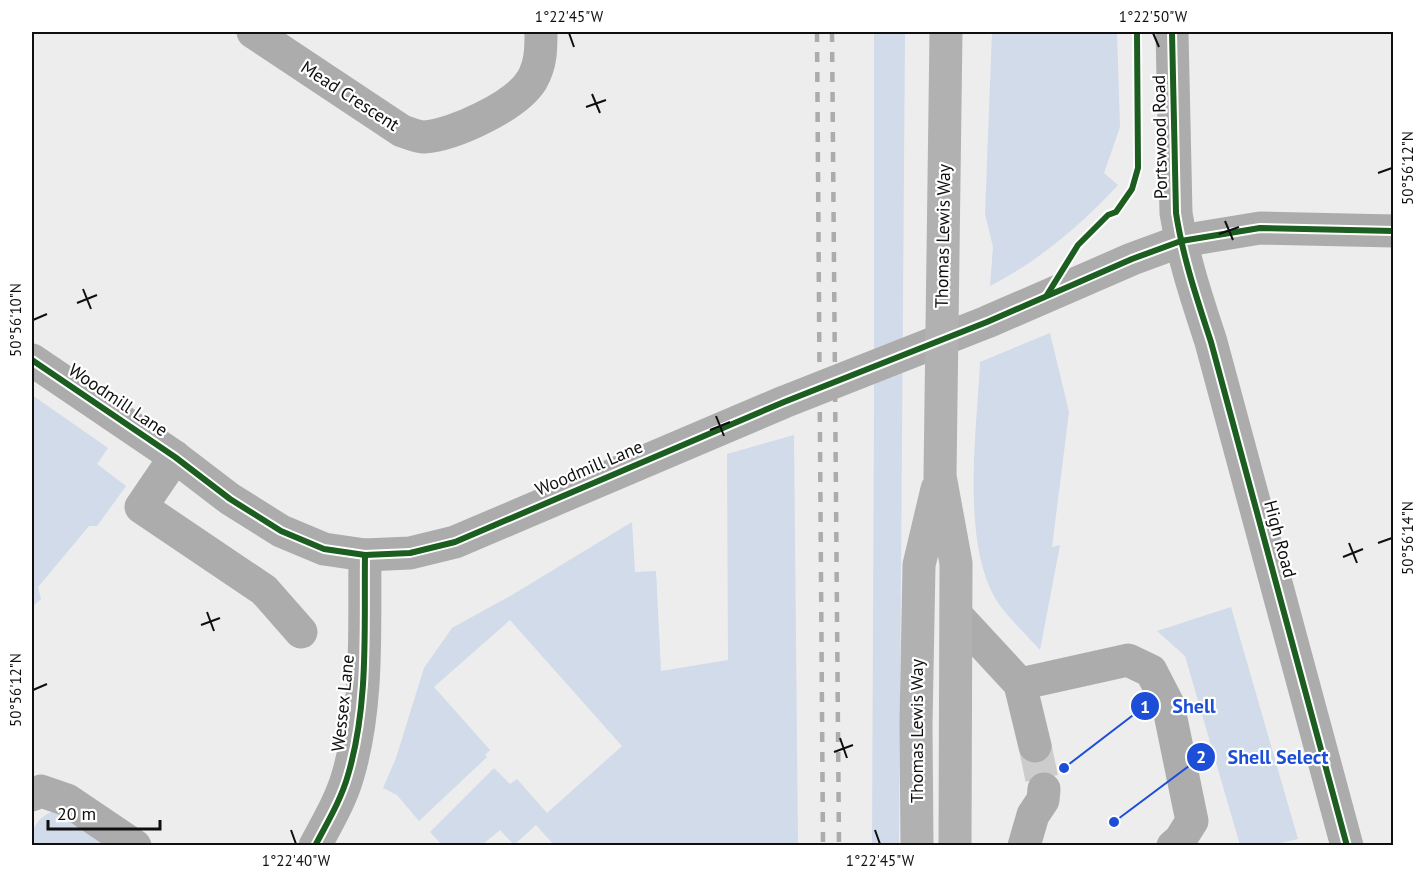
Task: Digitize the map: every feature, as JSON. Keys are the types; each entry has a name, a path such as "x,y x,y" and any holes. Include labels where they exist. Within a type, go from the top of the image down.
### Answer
{"main road":[{"name":"Thomas Lewis Way","path":"946,32 940,476 956,563 955,846"},
{"name":"Thomas Lewis Way","path":"917,846 916,725 919,565 940,476"}],"street":[{"name":"Mead Crescent","path":"253,32 402,131 422,137 441,134 482,118 515,100 531,81 541,57 541,32"},
{"name":"Portswood Road","path":"1172,32 1176,213 1180,241"},
{"name":"Woodmill Lane","path":"32,360 176,457 230,499 281,531 324,549 365,555 410,553 455,542 784,402 987,322 1132,259 1180,241 1260,228 1394,231"},
{"name":"High Road","path":"1180,241 1211,342 1347,846"},
{"path":"176,457 141,507 264,590 301,632"},
{"name":"Wessex Lane","path":"315,846 348,776 360,719 365,555"},
{"path":"957,616 1020,684 1035,746"},
{"path":"1020,684 1128,660 1151,671 1168,704 1192,821 1180,840 1173,846"},
{"path":"1024,846 1033,815 1043,800 1044,789"},
{"path":"32,795 41,791 67,800 135,846"}],"shaded area":[{"path":"874,32 905,32 899,845 872,846 874,411"},
{"path":"992,32 1117,32 1120,127 1104,173 1118,185 1089,214 1042,254 990,286 993,247 985,214"},
{"path":"1050,333 1069,412 1052,547 1060,545 1040,650 999,604 984,573 975,515 974,451 980,362"},
{"path":"32,395 108,448 97,464 126,486 97,526 89,526 38,587 41,599 32,607"},
{"path":"794,435 798,845 554,845 536,825 514,845 500,830 482,845 442,845 430,832 494,768 510,784 517,779 547,813 622,746 510,620 434,687 490,750 485,755 487,757 419,821 397,795 383,788 396,758 424,668 452,628 512,595 632,522 635,572 656,571 661,671 728,660 727,454"},
{"path":"1231,607 1298,839 1272,845 1240,845 1185,656 1157,631"},
{"path":"56,810 116,845 32,845 34,827 40,819"}],"tunnel":[{"path":"1035,746 1044,789"}],"railway":[{"path":"817,32 823,846"},
{"path":"832,32 839,846"}],"cycle path":[{"path":"1047,295 1078,245 1108,215 1116,212 1132,189 1138,168 1137,32"},
{"path":"1172,32 1176,213 1182,246 1211,342 1347,846"},
{"path":"32,360 175,457 230,499 281,531 324,549 365,555 410,553 455,542 784,402 987,322 1132,259 1181,241 1260,228 1394,231"},
{"path":"315,846 342,793 355,748 364,665 365,555"}],"place":[{"name":"Shell","path":"1064,768"},
{"name":"Shell Select","path":"1114,822"}]}
